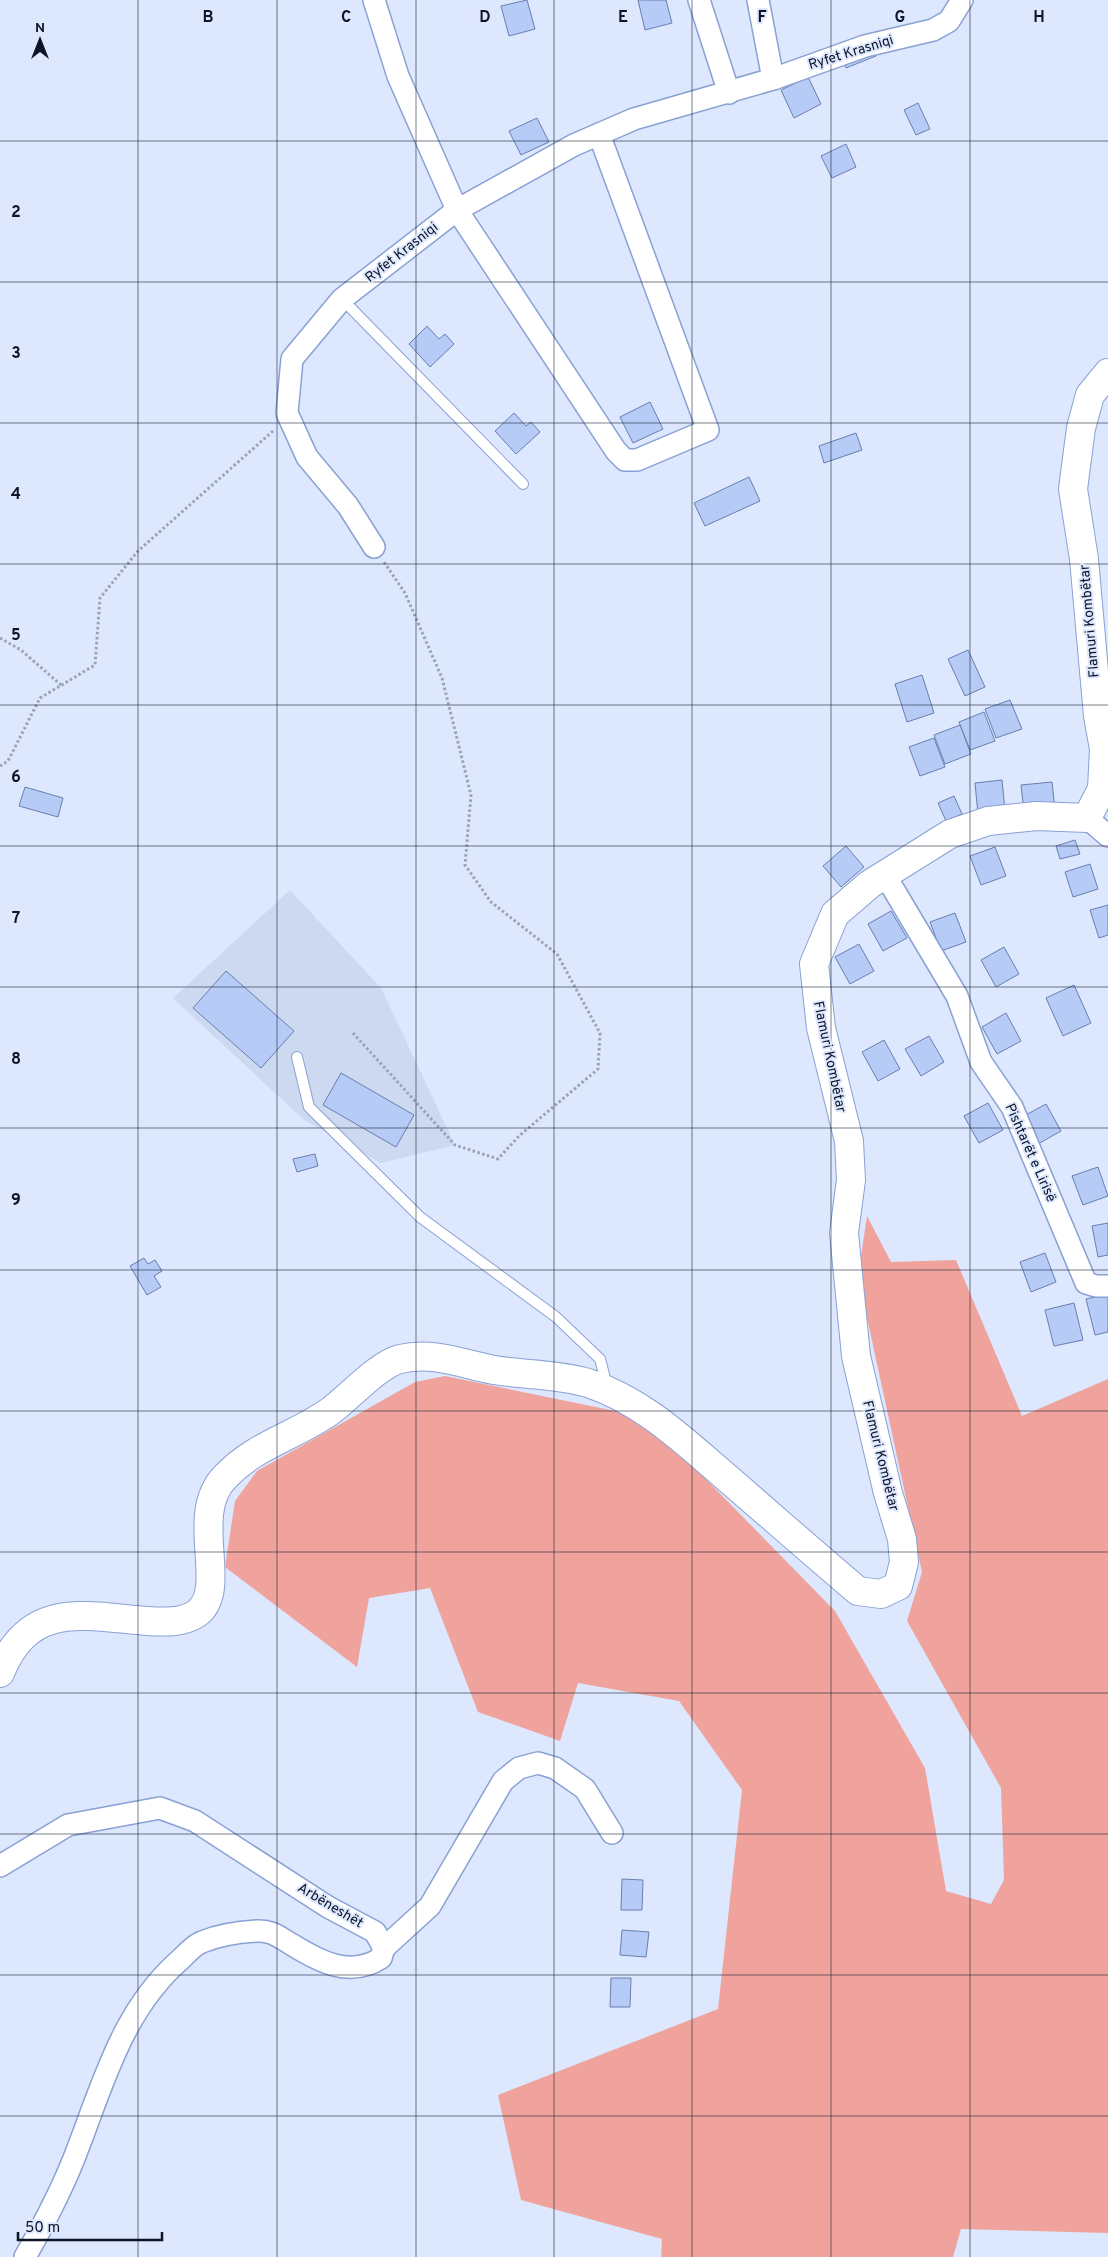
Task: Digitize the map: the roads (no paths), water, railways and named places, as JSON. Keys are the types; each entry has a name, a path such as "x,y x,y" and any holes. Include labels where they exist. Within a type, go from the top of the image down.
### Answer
{"street":[{"path":"374,0 398,76 457,210 616,451 625,460 637,460 708,430 599,134"},
{"path":"700,0 729,93"},
{"path":"758,0 773,80"},
{"name":"Ryfet Krasniqi","path":"374,547 348,506 306,457 286,413 292,359 342,299 457,210 574,145 634,119 773,80 865,46 932,30 949,20 962,0"},
{"name":"Flamuri Kombëtar","path":"0,1673 7,1655 17,1642 45,1622 58,1617 74,1615 166,1622 184,1619 198,1613 204,1604 211,1580 206,1526 215,1487 250,1454 330,1412 361,1384 398,1360 448,1357 491,1369 587,1383 625,1399 662,1422 858,1590 881,1594 898,1586 904,1562 902,1539 888,1493 856,1356 844,1233 851,1180 849,1142 821,1028 814,964 835,914 885,874 950,834 988,821 1036,816 1086,818 1102,789 1104,749 1098,716 1084,559 1073,489 1081,428 1090,395 1108,373"},
{"path":"1086,818 1108,836"},
{"name":"Pishtarët e Lirisë","path":"885,874 957,996 981,1062 1012,1107 1086,1283 1096,1286 1108,1286"},
{"path":"25,2257 41,2230 77,2150 111,2058 134,2014 163,1974 200,1943 239,1932 268,1930 308,1954 334,1966 367,1967 382,1958 384,1948 430,1906 503,1781 519,1768 538,1763 554,1768 585,1789 612,1834"},
{"name":"Arbëneshët","path":"0,1866 68,1824 160,1808 195,1821 328,1907 375,1932 384,1948"}],"lane":[{"path":"342,299 523,484"},
{"path":"296,1057 309,1107 420,1217 556,1317 575,1335 600,1359 608,1392"}]}
